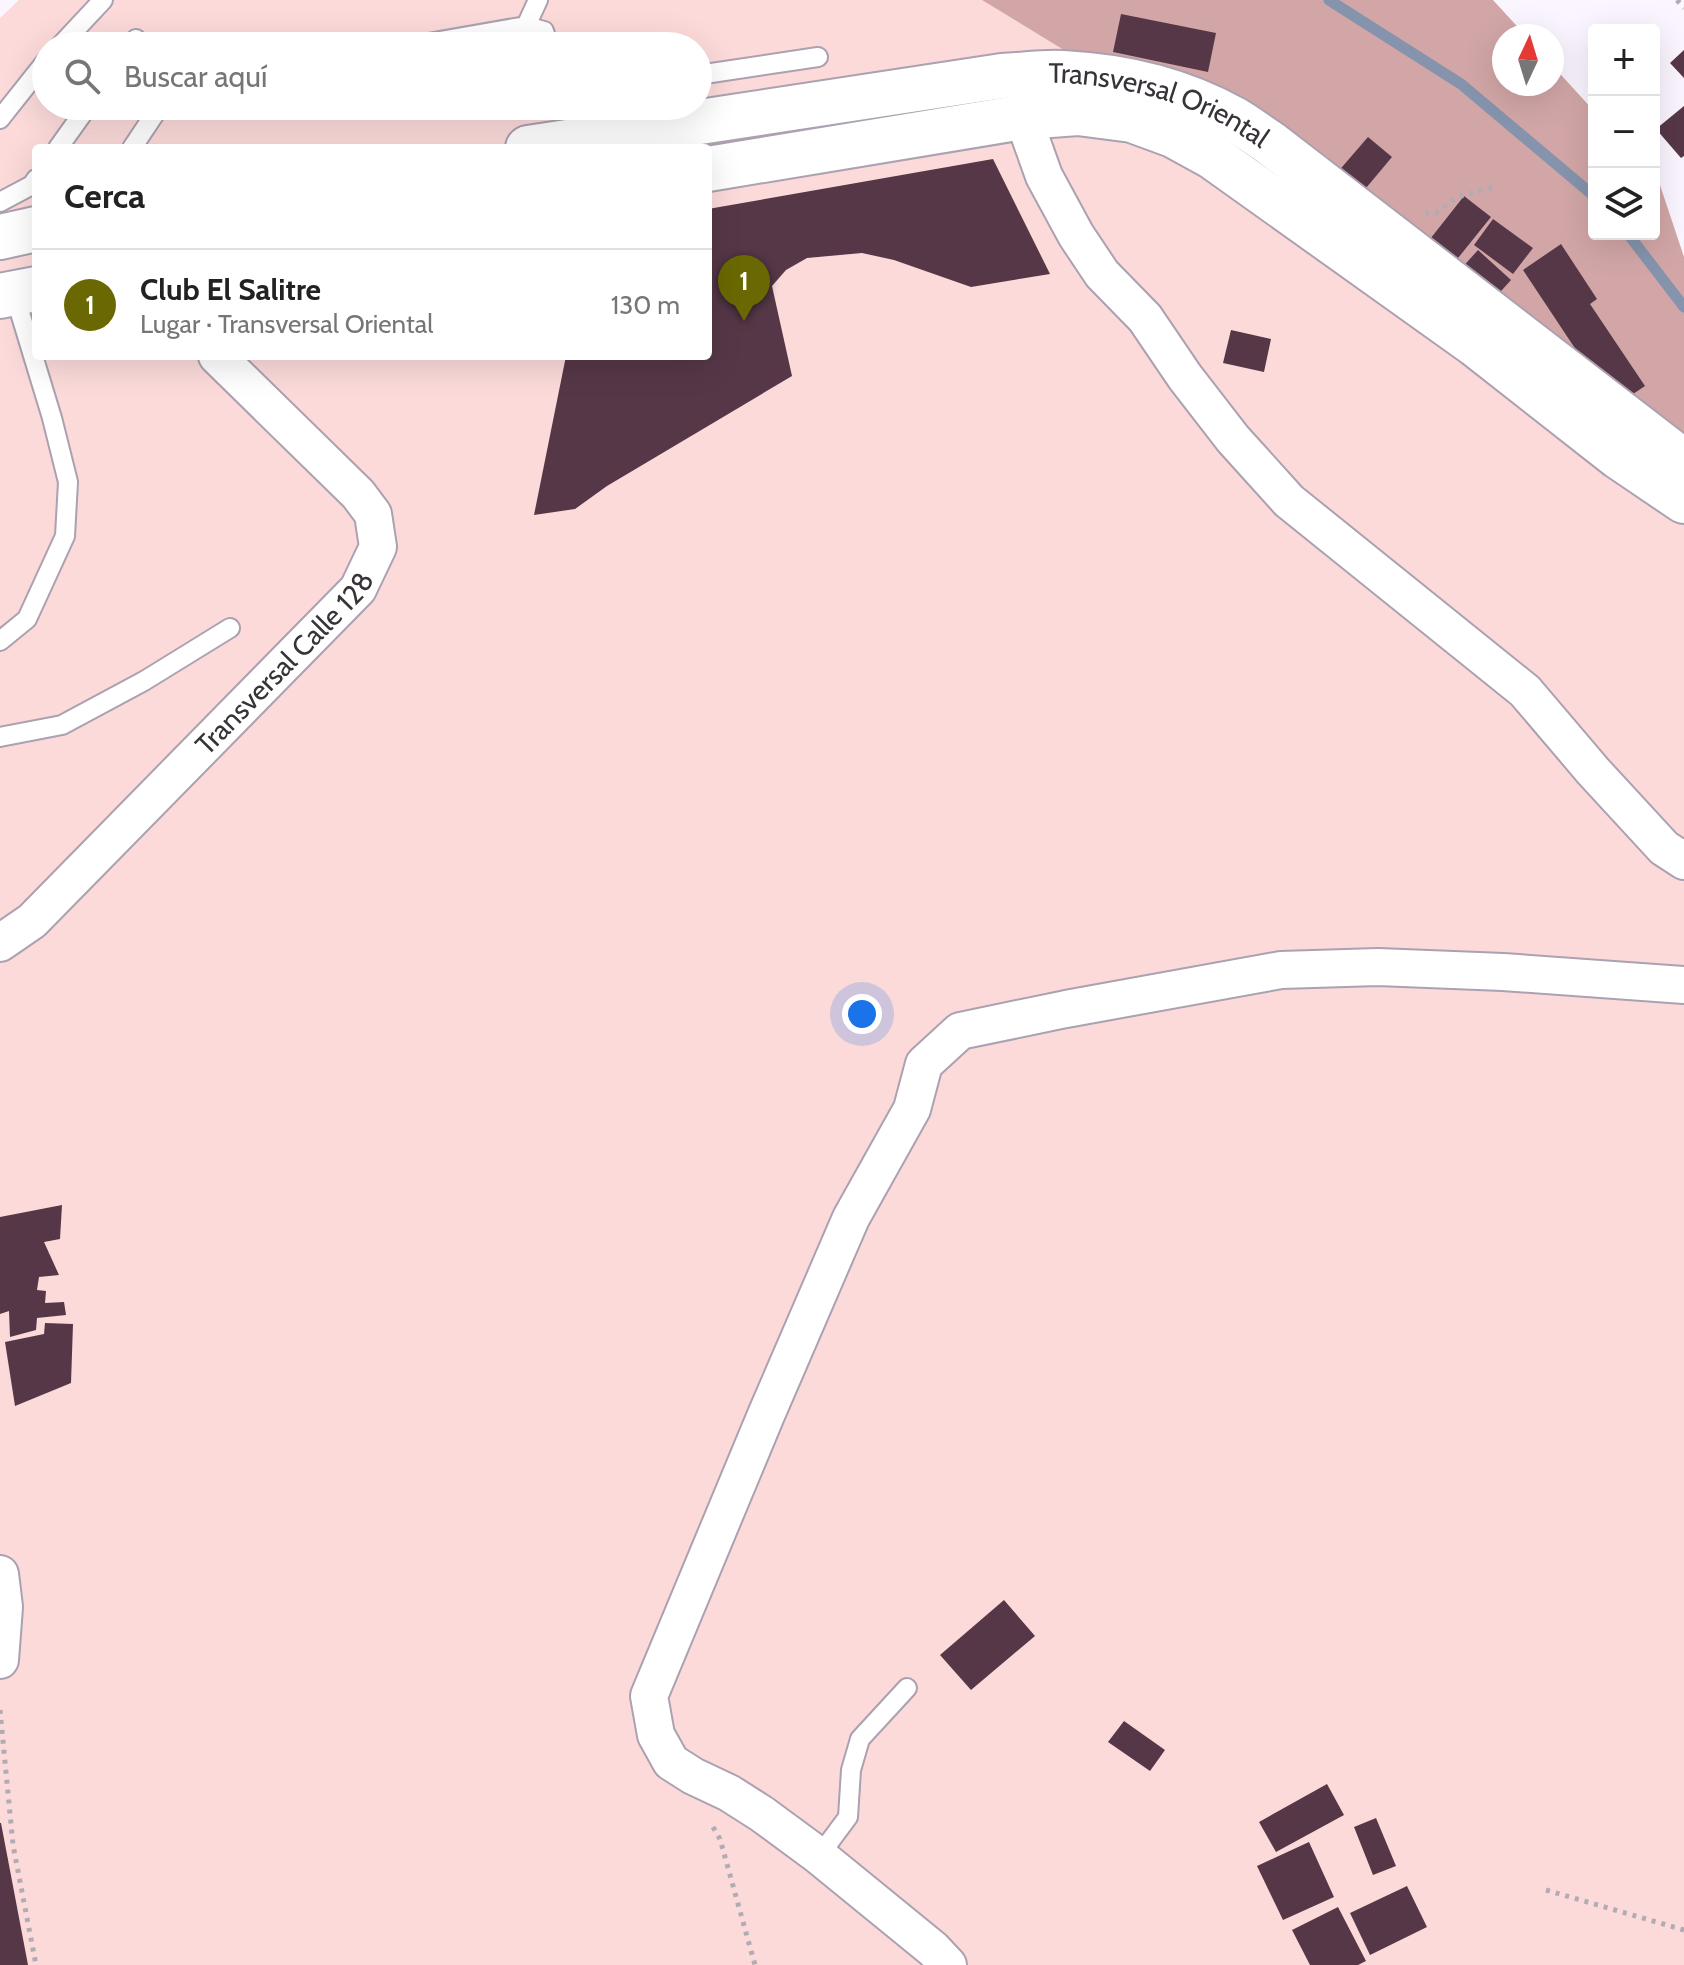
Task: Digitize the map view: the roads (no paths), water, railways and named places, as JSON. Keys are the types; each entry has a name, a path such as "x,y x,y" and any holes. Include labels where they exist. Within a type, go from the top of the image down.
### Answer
{"main road":[{"name":"Transversal Oriental","path":"712,114 1002,76 1060,72 1102,76 1155,87 1194,100 1234,119 1270,143 1684,462"},
{"name":"Transversal Oriental","path":"712,168 1023,117 1078,113 1132,120 1173,135 1213,157 1475,344 1619,457 1684,501"},
{"name":"Transversal Oriental","path":"540,144 577,131 662,120"},
{"path":"0,237 32,230"}],"street":[{"path":"1023,117 1044,176 1076,235 1102,274 1145,318 1233,439 1289,501 1525,691 1664,848 1684,861"},
{"name":"Transversal Calle 128","path":"0,943 32,921 358,589 378,547 373,514 358,494 223,360"},
{"path":"948,1965 933,1949 819,1856 762,1814 671,1762 656,1735 649,1696 851,1218 912,1109 924,1064 960,1031 1281,970 1378,967 1684,985"},
{"path":"0,1574 4,1607 0,1660"}],"lane":[{"path":"73,32 103,0"},
{"path":"526,26 538,0"},
{"path":"492,32 526,26 544,32"},
{"path":"712,73 818,57"},
{"path":"0,119 32,79"},
{"path":"61,144 78,120"},
{"path":"135,144 151,120"},
{"path":"0,202 32,185"},
{"path":"17,293 32,347"},
{"path":"0,641 27,619 65,536 68,482 36,360"},
{"path":"0,737 62,725 144,681 230,628"},
{"path":"819,1856 848,1817 851,1770 860,1739 907,1688"}],"waterway":[{"path":"1329,0 1461,84 1588,191"},
{"path":"1633,240 1684,307"}],"place":[{"name":"Club El Salitre","path":"744,321"}]}
